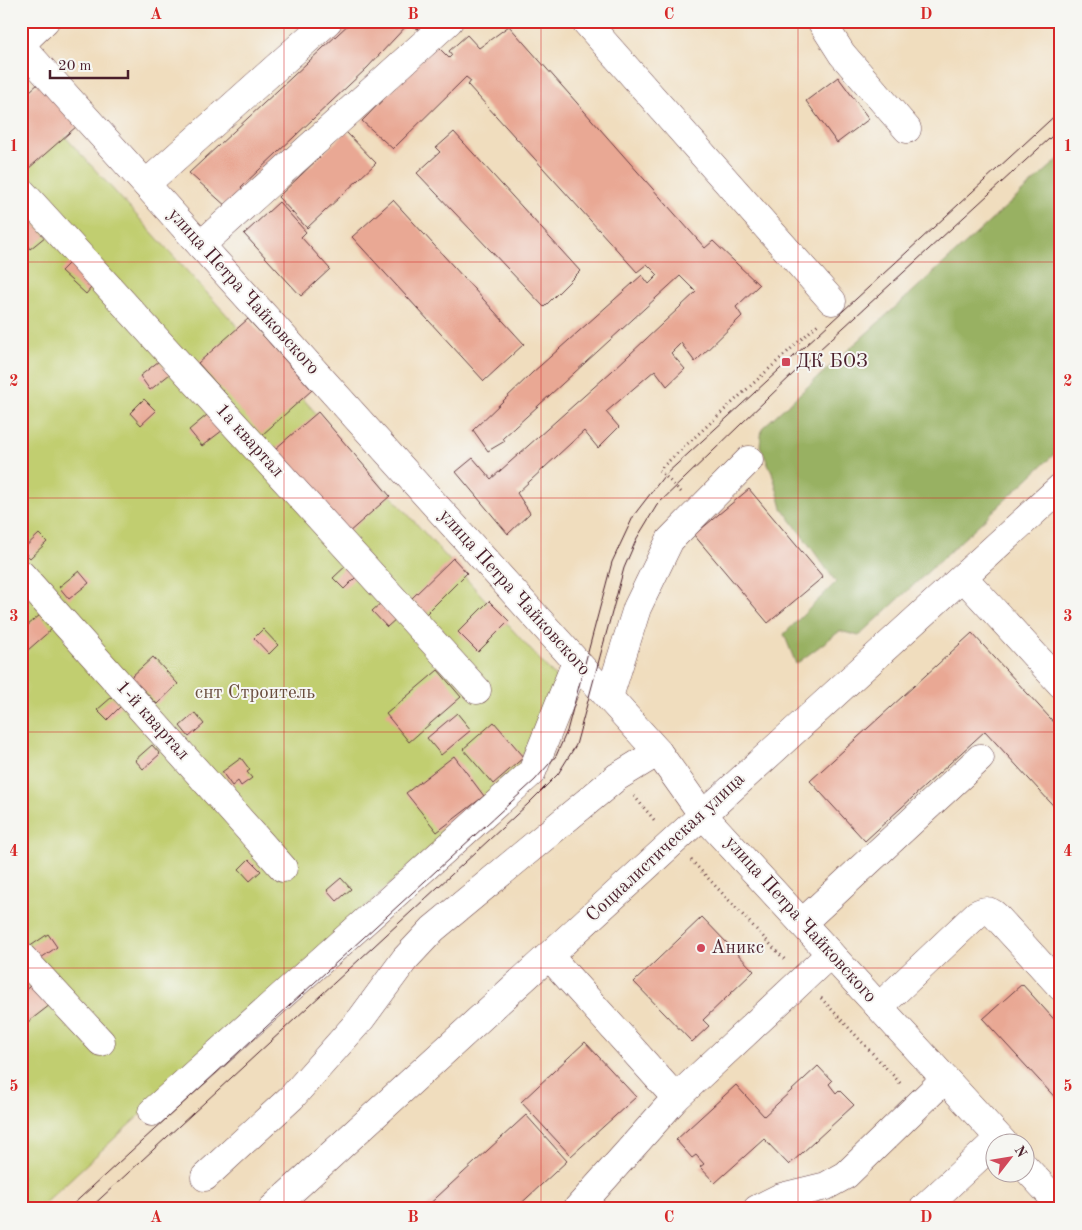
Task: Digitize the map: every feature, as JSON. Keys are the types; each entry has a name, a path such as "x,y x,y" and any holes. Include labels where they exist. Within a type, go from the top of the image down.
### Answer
{"street":[{"path":"21,45 45,21"},
{"path":"146,184 328,21"},
{"path":"201,245 449,21"},
{"path":"585,21 832,301"},
{"path":"821,21 842,54 907,129"},
{"name":"улица Петра Чайковского","path":"21,45 609,697 658,752 702,814 945,1079 990,1132"},
{"name":"1а квартал","path":"21,191 477,690"},
{"path":"609,697 637,608 670,540 749,460"},
{"name":"Социалистическая улица","path":"272,1209 1061,487"},
{"name":"1-й квартал","path":"21,574 283,868"},
{"path":"963,577 1061,684"},
{"path":"152,1112 532,772 576,662"},
{"path":"205,1177 292,1097 361,1019 405,959 433,929 617,778 658,752"},
{"path":"802,923 980,758"},
{"path":"879,1007 982,911 988,911 996,916 1061,987"},
{"path":"589,1205 676,1098 830,954"},
{"path":"21,956 101,1042"},
{"path":"549,956 676,1098"},
{"path":"757,1209 780,1197 826,1186 846,1175 945,1079"},
{"path":"924,1209 984,1155"},
{"path":"1034,1177 1061,1206"}],"path":[{"path":"699,510 660,470 835,308 832,301"},
{"path":"617,778 673,841 920,1103"}],"green space":[{"name":"снт Строитель","path":"21,88 559,681 518,766 38,1209 21,1209"},
{"path":"1061,157 1061,448 859,636 840,631 796,664 784,634 836,582 782,508 772,472 760,446 762,428"}],"building":[{"path":"352,21 425,21 417,29 409,23 367,68 241,187 244,191 227,207 189,173"},
{"path":"509,26 705,248 713,241 759,285 736,307 742,316 695,362 681,343 671,353 685,369 667,386 655,370 606,412 619,427 598,448 584,431 517,493 530,513 508,534 456,472 473,458 491,479 612,371 696,292 680,276 503,438 505,441 488,451 473,430 532,373 642,275 649,284 658,275 647,264 637,272 468,85 471,81 466,77 393,149 362,121 436,45 449,58 452,55 449,51 467,35 479,48"},
{"path":"838,77 869,119 837,143 806,101"},
{"path":"39,83 77,126 28,169 21,161 21,99"},
{"path":"346,132 376,163 307,228 278,197"},
{"path":"454,132 580,271 544,307 417,173 440,152 436,148"},
{"path":"393,200 524,344 484,381 352,237"},
{"path":"279,202 306,232 301,237 330,269 301,296 244,234"},
{"path":"25,211 46,236 30,249 21,238 21,214"},
{"path":"72,260 96,282 86,294 61,271"},
{"path":"248,319 312,390 262,435 198,363"},
{"path":"159,361 170,374 150,390 140,376"},
{"path":"144,399 156,411 141,425 130,413"},
{"path":"213,410 227,427 202,446 189,430"},
{"path":"318,412 390,496 348,533 275,449"},
{"path":"749,489 823,577 768,623 694,535"},
{"path":"39,534 47,542 30,558 22,550"},
{"path":"453,558 467,573 426,614 411,599"},
{"path":"349,563 359,574 344,589 333,578"},
{"path":"79,571 89,583 69,599 59,587"},
{"path":"1061,577 1061,589 1055,582"},
{"path":"489,601 509,621 478,652 458,632"},
{"path":"382,602 397,618 387,627 372,611"},
{"path":"40,615 52,629 28,650 21,643 21,631"},
{"path":"263,629 278,645 269,654 254,638"},
{"path":"972,633 1061,730 1061,814 985,731 865,841 810,781"},
{"path":"153,657 178,684 157,704 131,677"},
{"path":"438,670 461,697 409,742 386,714"},
{"path":"112,697 121,706 107,720 97,710"},
{"path":"195,713 204,724 189,737 180,726"},
{"path":"457,713 471,730 441,755 427,738"},
{"path":"494,722 524,757 493,784 463,749"},
{"path":"152,745 160,754 143,769 135,760"},
{"path":"454,756 484,796 437,832 406,793"},
{"path":"241,758 250,770 247,772 252,778 241,786 238,781 232,786 222,772"},
{"path":"249,859 261,871 250,881 239,869"},
{"path":"341,878 351,889 337,901 327,890"},
{"path":"702,917 754,971 703,1020 709,1026 692,1042 634,982"},
{"path":"48,934 57,947 38,960 29,947"},
{"path":"33,984 50,1005 28,1022 21,1014 21,993"},
{"path":"1022,984 1061,1027 1061,1104 983,1019"},
{"path":"585,1042 636,1097 571,1156 521,1102"},
{"path":"818,1066 832,1081 829,1084 836,1093 839,1090 854,1105 789,1165 764,1139 715,1183 700,1167 704,1164 696,1155 692,1158 676,1140 736,1085 764,1116"},
{"path":"526,1115 567,1161 515,1209 424,1209"}],"tram line":[{"path":"68,1209 535,780 556,756 567,731 612,562 634,515 664,476 1061,110"},
{"path":"89,1209 528,804 558,774 576,745 624,568 637,538 657,505 795,372 1061,128"}],"place":[{"name":"ДК БОЗ","path":"786,362"},
{"name":"Аникс","path":"701,948"}]}
